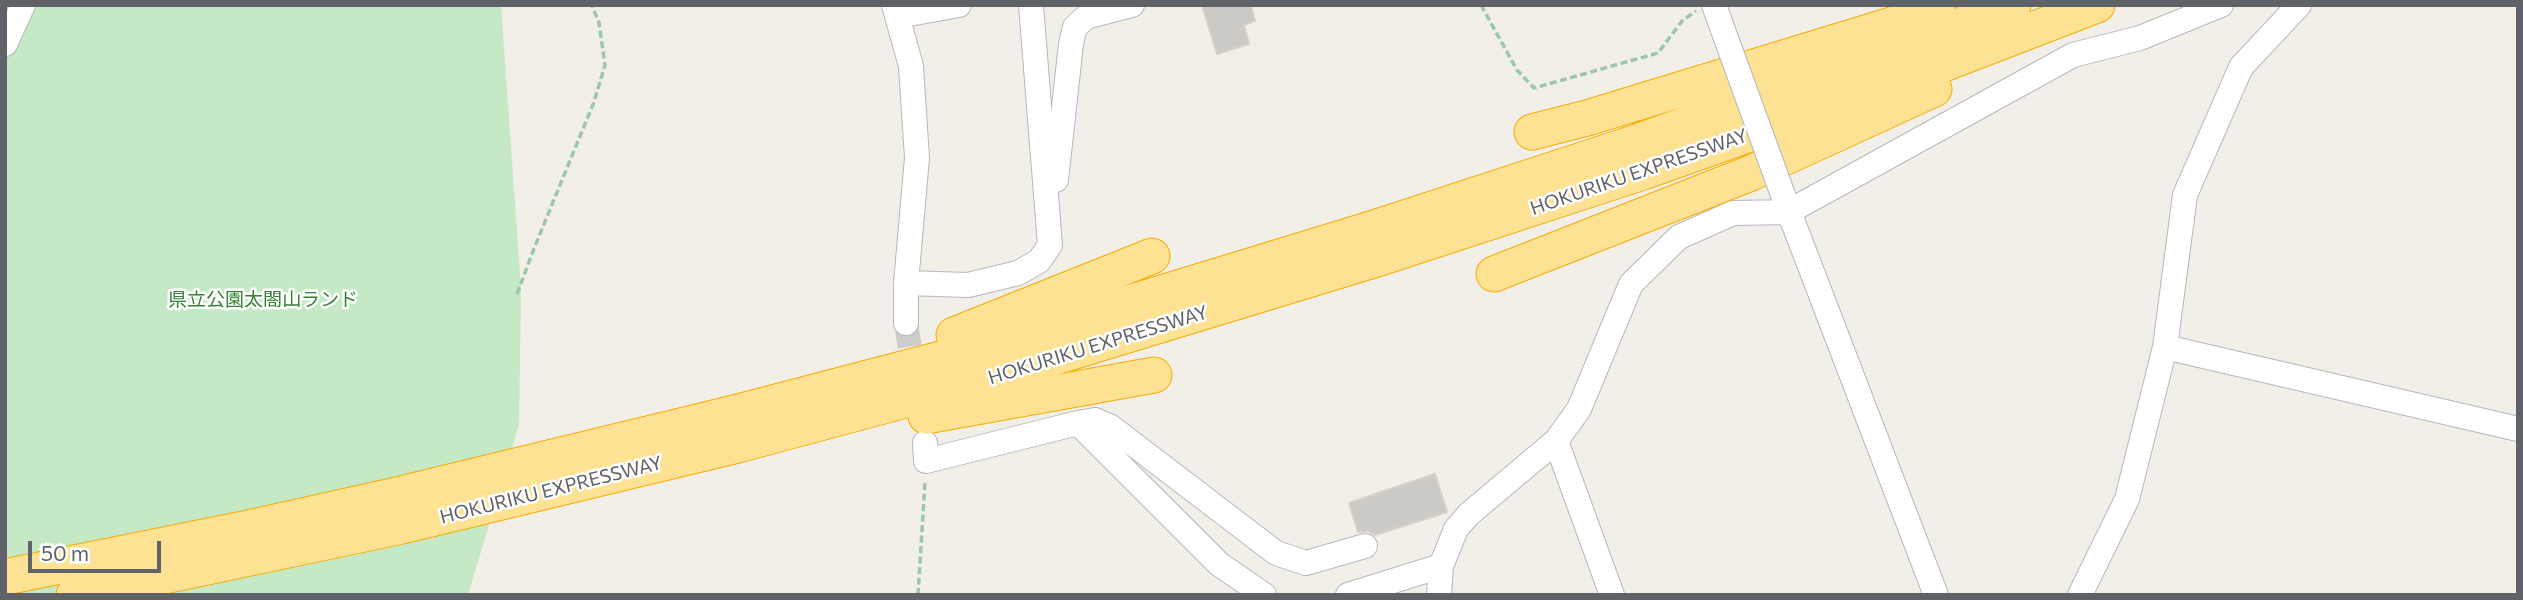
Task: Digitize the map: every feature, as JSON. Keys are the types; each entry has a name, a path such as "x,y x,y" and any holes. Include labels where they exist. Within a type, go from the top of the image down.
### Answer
{"highway":[{"path":"1532,132 1587,118 1955,5"},
{"name":"HOKURIKU EXPRESSWAY","path":"5,577 392,496 858,383 975,350 1345,237 1625,146 1902,48 2013,5"},
{"name":"HOKURIKU EXPRESSWAY","path":"75,595 402,526 863,413 1115,341 1643,172 1898,81 2096,5"},
{"path":"1494,274 1751,173 2115,5"},
{"path":"611,444 869,365 958,334 1152,256"},
{"path":"402,526 531,503 859,429 1154,375"}],"street":[{"path":"5,44 23,5"},
{"path":"906,323 906,283 917,158 911,66 896,11 959,5"},
{"path":"906,283 968,285 1018,273 1039,261 1050,245 1031,5"},
{"path":"1046,185 1057,180 1075,27 1086,17 1132,5"},
{"path":"1714,5 1786,203 1936,595"},
{"path":"1439,595 1441,566 1456,529 1469,514 1556,441 1579,409 1631,284 1679,237 1733,213 1786,203 2073,55 2140,38 2221,5"},
{"path":"2080,595 2127,499 2165,347 2185,195 2241,67 2299,5"},
{"path":"2165,347 2518,429"},
{"path":"925,452 1095,420 1111,427 1276,553 1306,563 1365,546"},
{"path":"1079,423 1219,564 1264,595"},
{"path":"1556,441 1612,595"},
{"path":"1348,595 1441,566"}],"path":[{"path":"517,294 594,102 605,65 599,23 592,5"},
{"path":"1481,5 1517,70 1534,88 1658,53 1682,21 1704,5"},
{"path":"918,595 925,452"}],"green space":[{"name":"県立公園太閤山ランド","path":"5,5 501,5 521,289 519,425 468,595 5,595"}],"building":[{"path":"1202,5 1251,5 1255,21 1244,25 1249,44 1217,54"},
{"path":"1435,474 1447,512 1375,535 1368,531 1358,532 1349,503"}],"tunnel":[{"path":"906,323 915,381"}]}
